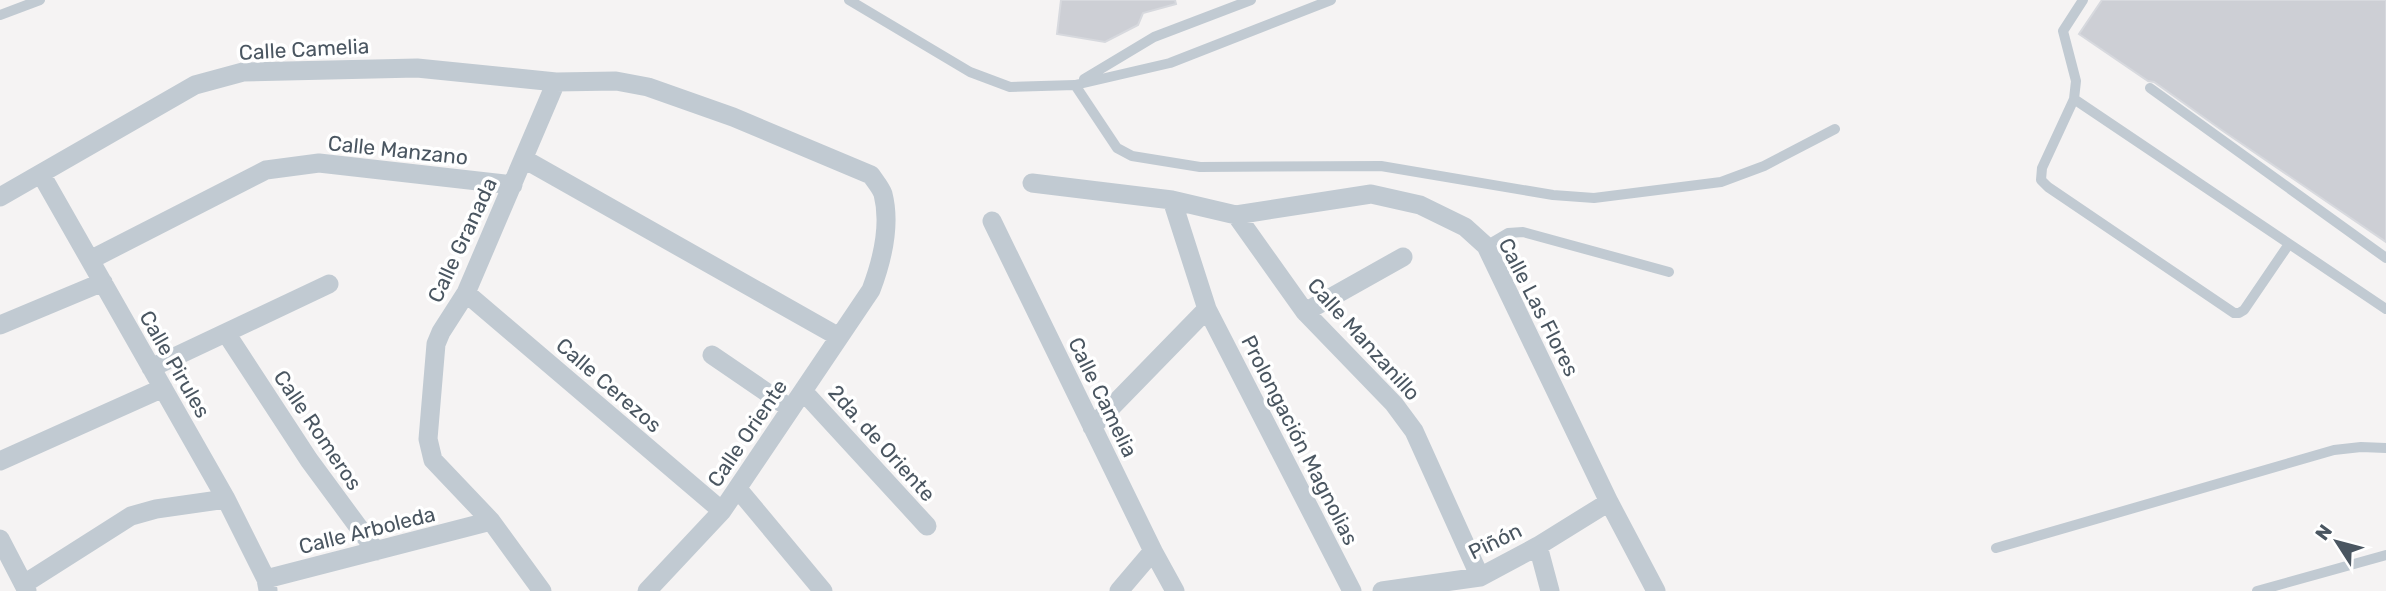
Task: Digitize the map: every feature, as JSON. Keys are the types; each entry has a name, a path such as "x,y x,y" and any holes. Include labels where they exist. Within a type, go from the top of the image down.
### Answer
{"street":[{"name":"Calle Camelia","path":"0,197 195,85 243,72 416,68 556,82 616,80 648,87 733,117 871,175 883,193 886,229 879,269 871,290"},
{"name":"Calle Granada","path":"542,591 491,521 433,460 428,439 436,344 466,293 556,82"},
{"path":"524,159 839,337"},
{"name":"Calle Manzano","path":"90,260 267,170 319,163 513,185"},
{"name":"Calle Pirules","path":"41,174 226,499 267,585"},
{"path":"1032,183 1172,200 1236,215"},
{"name":"Calle Las Flores","path":"1236,215 1371,194 1420,205 1465,227 1486,246 1611,506 1656,591"},
{"name":"Prolongación Magnolias","path":"1172,200 1208,309 1352,591"},
{"name":"Calle Manzanillo","path":"1236,215 1305,312 1394,404 1414,431 1480,577"},
{"name":"Calle Camelia","path":"992,221 1175,591"},
{"path":"1305,312 1403,257"},
{"path":"0,325 103,282"},
{"path":"151,368 329,284"},
{"name":"Calle Oriente","path":"647,591 722,511 871,290"},
{"name":"Calle Cerezos","path":"466,293 722,511"},
{"path":"1092,427 1208,309"},
{"name":"Calle Romeros","path":"226,333 309,460 376,551"},
{"path":"712,355 791,409"},
{"path":"0,461 163,388"},
{"name":"2da. de Oriente","path":"803,391 927,526"},
{"path":"738,489 823,591"},
{"path":"0,539 26,587 131,516 156,509 226,499"},
{"name":"Piñón","path":"1381,591 1480,577 1611,506"},
{"name":"Calle Arboleda","path":"267,585 376,551 491,521"},
{"path":"1538,546 1550,591"},
{"path":"1119,591 1153,551"}],"lane":[{"path":"0,15 40,0"},
{"path":"849,0 970,72 1010,87 1075,85 1170,63 1331,0"},
{"path":"1075,85 1154,37 1251,0"},
{"path":"2083,0 2063,31 2076,80 2074,99 2042,168 2041,180 2234,313 2244,310 2289,244"},
{"path":"1075,85 1117,148 1132,156 1200,167 1381,166 1553,195 1594,198 1721,181 1764,166 1835,129"},
{"path":"2150,88 2386,258"},
{"path":"2074,99 2386,309"},
{"path":"1486,246 1508,233 1523,232 1669,272"},
{"path":"1996,548 2334,450 2386,448"},
{"path":"2257,591 2386,555"}],"building":[{"path":"1061,0 1175,0 1176,4 1143,13 1138,25 1105,42 1057,34"},
{"path":"2102,0 2386,0 2386,242 2154,82 2148,81 2079,34"}]}
